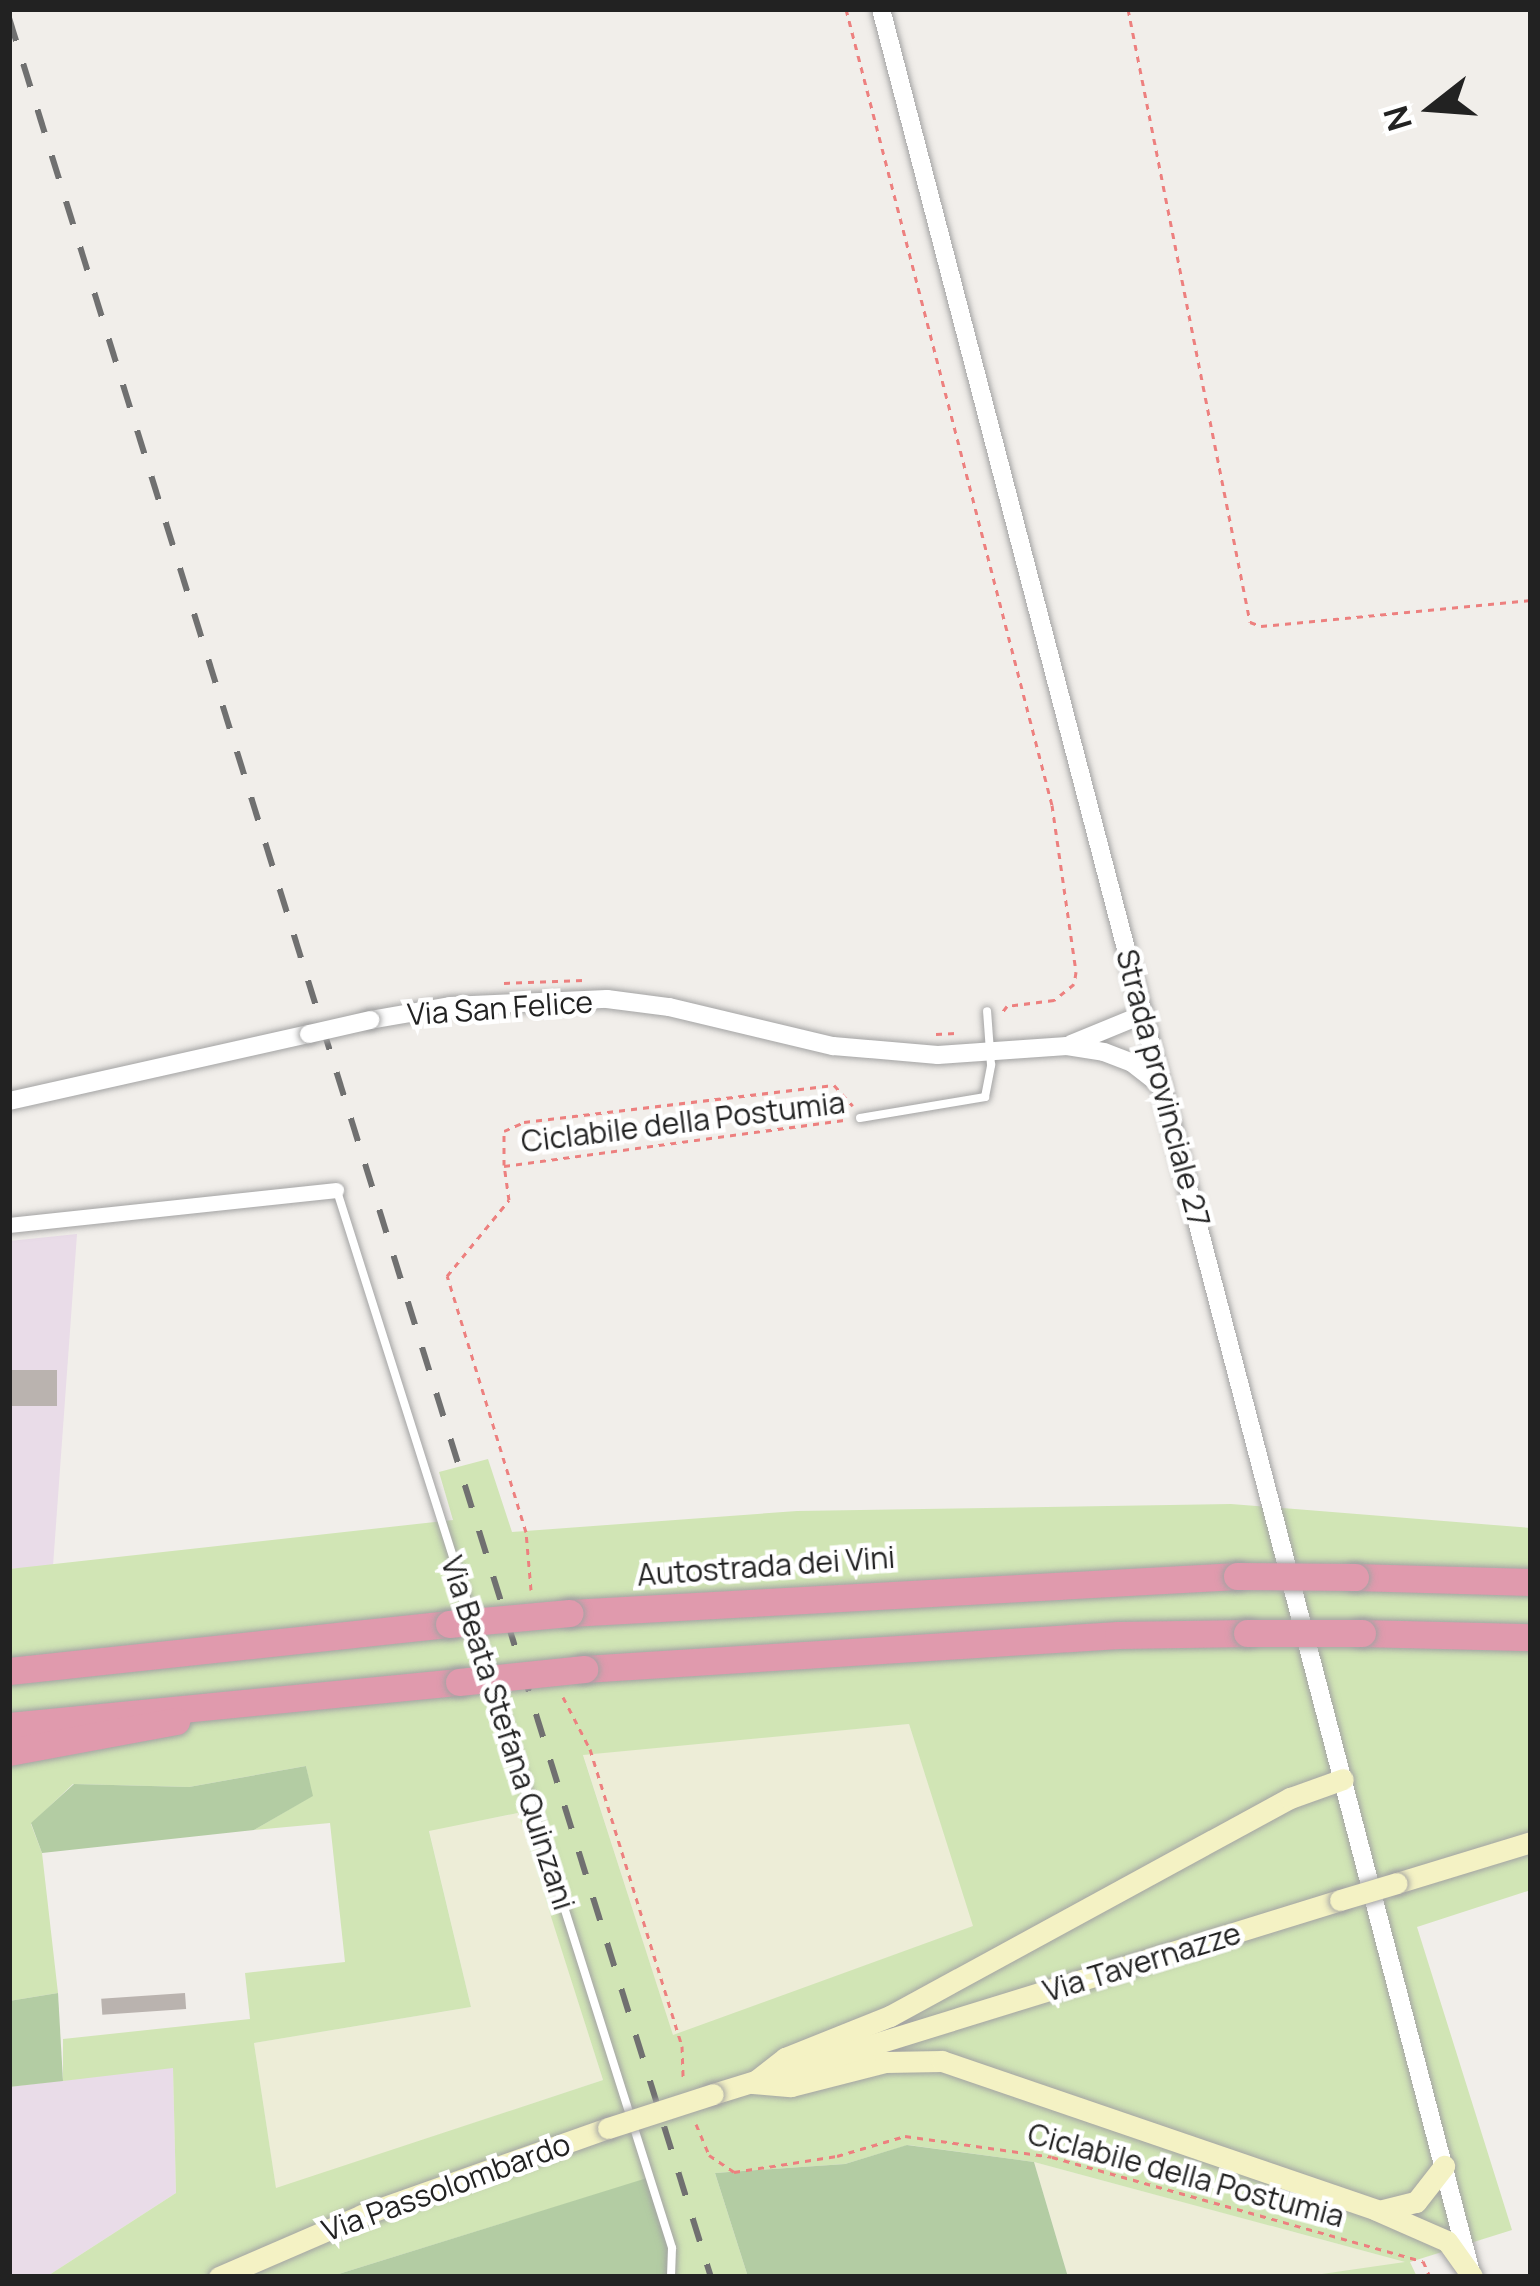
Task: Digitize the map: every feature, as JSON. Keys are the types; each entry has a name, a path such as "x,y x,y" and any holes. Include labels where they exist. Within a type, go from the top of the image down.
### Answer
{"highway":[{"name":"Autostrada dei Vini","path":"9,1671 570,1612 1237,1576 1531,1582"},
{"path":"9,1726 584,1669 1118,1634 1531,1637"},
{"path":"9,1752 141,1731 243,1702"}],"main road":[{"path":"753,2083 785,2058 890,2016 1290,1798 1343,1779"},
{"name":"Via Tavernazze","path":"753,2083 1531,1841"},
{"path":"753,2083 791,2086 885,2062 941,2061 1376,2210 1447,2241 1472,2277"},
{"name":"Via Passolombardo","path":"219,2277 383,2207 753,2083"},
{"path":"1376,2210 1416,2203 1444,2166"}],"street":[{"name":"Strada provinciale 27","path":"881,9 1444,2166"},
{"name":"Via San Felice","path":"9,1101 450,1006 607,999 669,1007 833,1046 938,1055 1067,1046"},
{"path":"1067,1046 1144,1014"},
{"path":"1067,1046 1118,1058 1163,1087"},
{"path":"9,1225 337,1190"},
{"path":"1444,2166 1472,2277"}],"lane":[{"path":"860,1118 980,1101 989,1090 995,1052 987,1011"},
{"name":"Via Beata Stefana Quinzani","path":"337,1190 671,2248 671,2277"}],"path":[{"path":"846,9 1052,805 1076,972 1064,995 1004,1009 995,1052"},
{"path":"1128,9 1250,622 1262,626 1531,600"},
{"path":"504,1166 504,1131 524,1122 834,1085 846,1093 860,1118"},
{"name":"Ciclabile della Postumia","path":"532,1600 526,1532 447,1276 509,1200 504,1166 860,1118"},
{"path":"558,1684 590,1748 682,2046 683,2084"},
{"name":"Ciclabile della Postumia","path":"696,2123 709,2155 734,2172 837,2156 904,2136 1052,2157 1424,2261 1430,2277"}],"shaded area":[{"path":"77,1234 53,1566 9,1569 9,1241"},
{"path":"173,2067 176,2193 46,2277 9,2277 9,2087"}],"green space":[{"path":"488,1459 512,1532 797,1511 1231,1504 1531,1528 1531,1890 1417,1927 1512,2230 1410,2262 1417,2277 1301,2277 1405,2262 1034,2162 908,2145 845,2164 715,2173 748,2277 672,2277 646,2179 329,2277 46,2277 176,2193 173,2068 63,2081 63,2039 250,2019 245,1973 345,1962 330,1823 254,1830 312,1796 306,1766 189,1787 73,1784 31,1824 42,1853 58,1993 9,2001 9,1569 453,1520 439,1472","holes":["909,1724 973,1926 673,2035 583,1755","518,1813 603,2080 276,2188 254,2043 471,2007 429,1831"]},
{"path":"909,1724 974,1926 673,2036 583,1754"},
{"path":"306,1766 313,1796 254,1830 42,1853 31,1823 74,1784 189,1787"},
{"path":"519,1813 603,2080 276,2189 254,2043 471,2007 429,1830"},
{"path":"58,1993 63,2081 9,2087 9,2001"},
{"path":"907,2145 1034,2162 1068,2277 748,2277 715,2173 845,2164"},
{"path":"1034,2162 1409,2263 1300,2277 1068,2277"},
{"path":"647,2178 671,2247 672,2277 329,2277"}],"building":[{"path":"9,1370 57,1370 57,1406 9,1406"},
{"path":"185,1993 186,2009 102,2015 101,1999"}],"railway":[{"path":"9,18 711,2277"}]}
